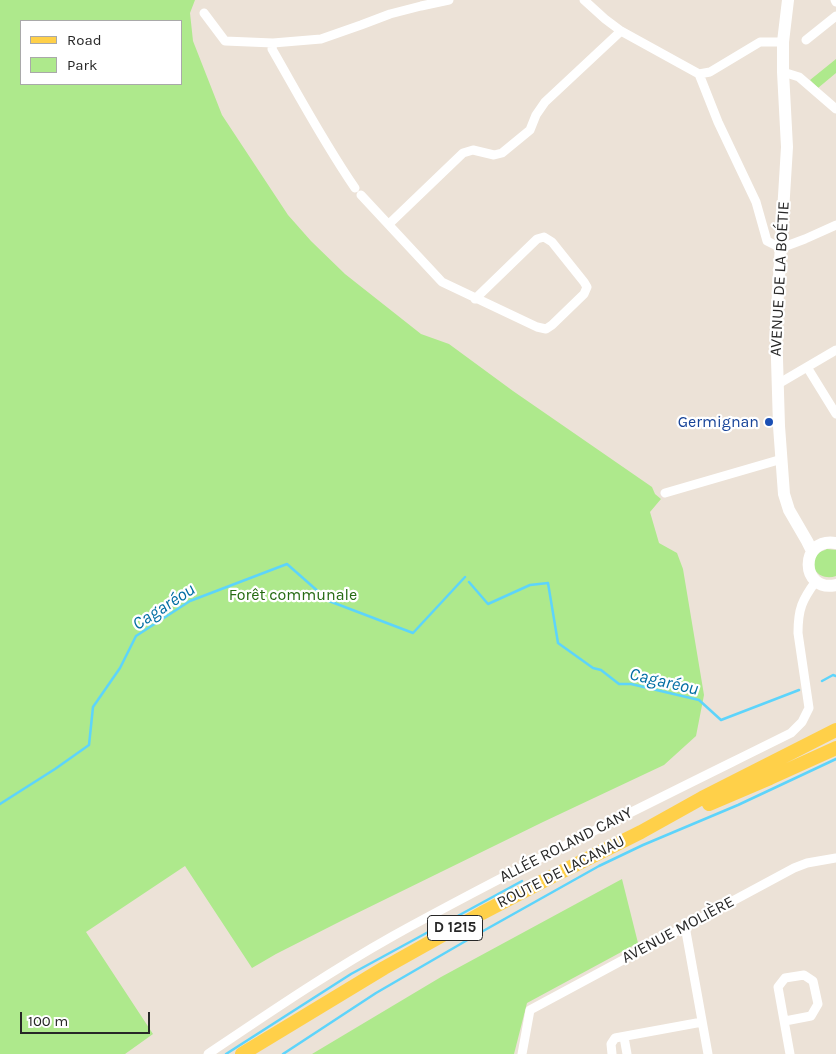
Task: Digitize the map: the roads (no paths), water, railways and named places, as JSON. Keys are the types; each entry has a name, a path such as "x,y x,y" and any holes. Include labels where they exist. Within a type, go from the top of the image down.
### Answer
{"main road":[{"name":"AVENUE DE LA BOÉTIE","path":"788,0 783,42 787,147 776,326 779,426 784,494 788,510 812,551"},
{"path":"836,543 828,542 816,547 809,557 808,564 811,576 821,585 836,585"},
{"name":"ROUTE DE LACANAU","path":"242,1054 384,968 482,913 836,730"},
{"name":"ROUTE DE LACANAU","path":"641,832 761,782 836,748"},
{"name":"ROUTE DE LACANAU","path":"248,1054 274,1035"}],"street":[{"path":"204,13 225,40 273,43 321,39 390,14 448,0"},
{"path":"584,0 622,31 699,74 718,122 756,202 767,241 781,248 836,225"},
{"path":"806,40 836,16"},
{"path":"389,224 463,153 473,150 494,156 502,153 530,130 536,115 545,102 622,31"},
{"path":"699,74 710,72 760,42 783,42"},
{"path":"273,43 272,49 313,122 355,188"},
{"path":"783,72 799,77 836,109"},
{"path":"361,195 442,282 475,299 537,327 546,329 552,325 584,294 587,287 552,242 544,237 537,240 475,299"},
{"path":"778,384 836,350"},
{"path":"806,367 836,414"},
{"path":"665,492 782,459"},
{"name":"ALLÉE ROLAND CANY","path":"208,1054 314,984 392,937 634,810 791,733 802,722 809,708 798,624 802,601 816,581"},
{"name":"AVENUE MOLIÈRE","path":"522,1054 530,1010 794,868 807,863 834,859"},
{"path":"685,926 708,1054"},
{"path":"785,1021 811,1016 818,1004 813,981 804,974 785,978 778,987 790,1054"},
{"path":"612,1054 611,1044 615,1038 702,1022"},
{"path":"624,1037 627,1054"}],"waterway":[{"name":"Cagaréou","path":"0,804 89,745 93,707 120,668 136,636 190,601 287,564 329,601 413,633 465,577"},
{"name":"Cagaréou","path":"469,582 488,604 530,585 548,583 558,643 593,668 601,670 619,684 631,684 699,700 721,720 799,690"},
{"name":"Cagaréou","path":"822,681 833,675 836,676"},
{"path":"283,1054 376,993 599,866 643,845 738,805 836,759"},
{"path":"226,1054 351,974 522,881"}],"place":[{"name":"Germignan","path":"769,422"}],"park label":[{"name":"Forêt communale","path":"293,595"}]}
